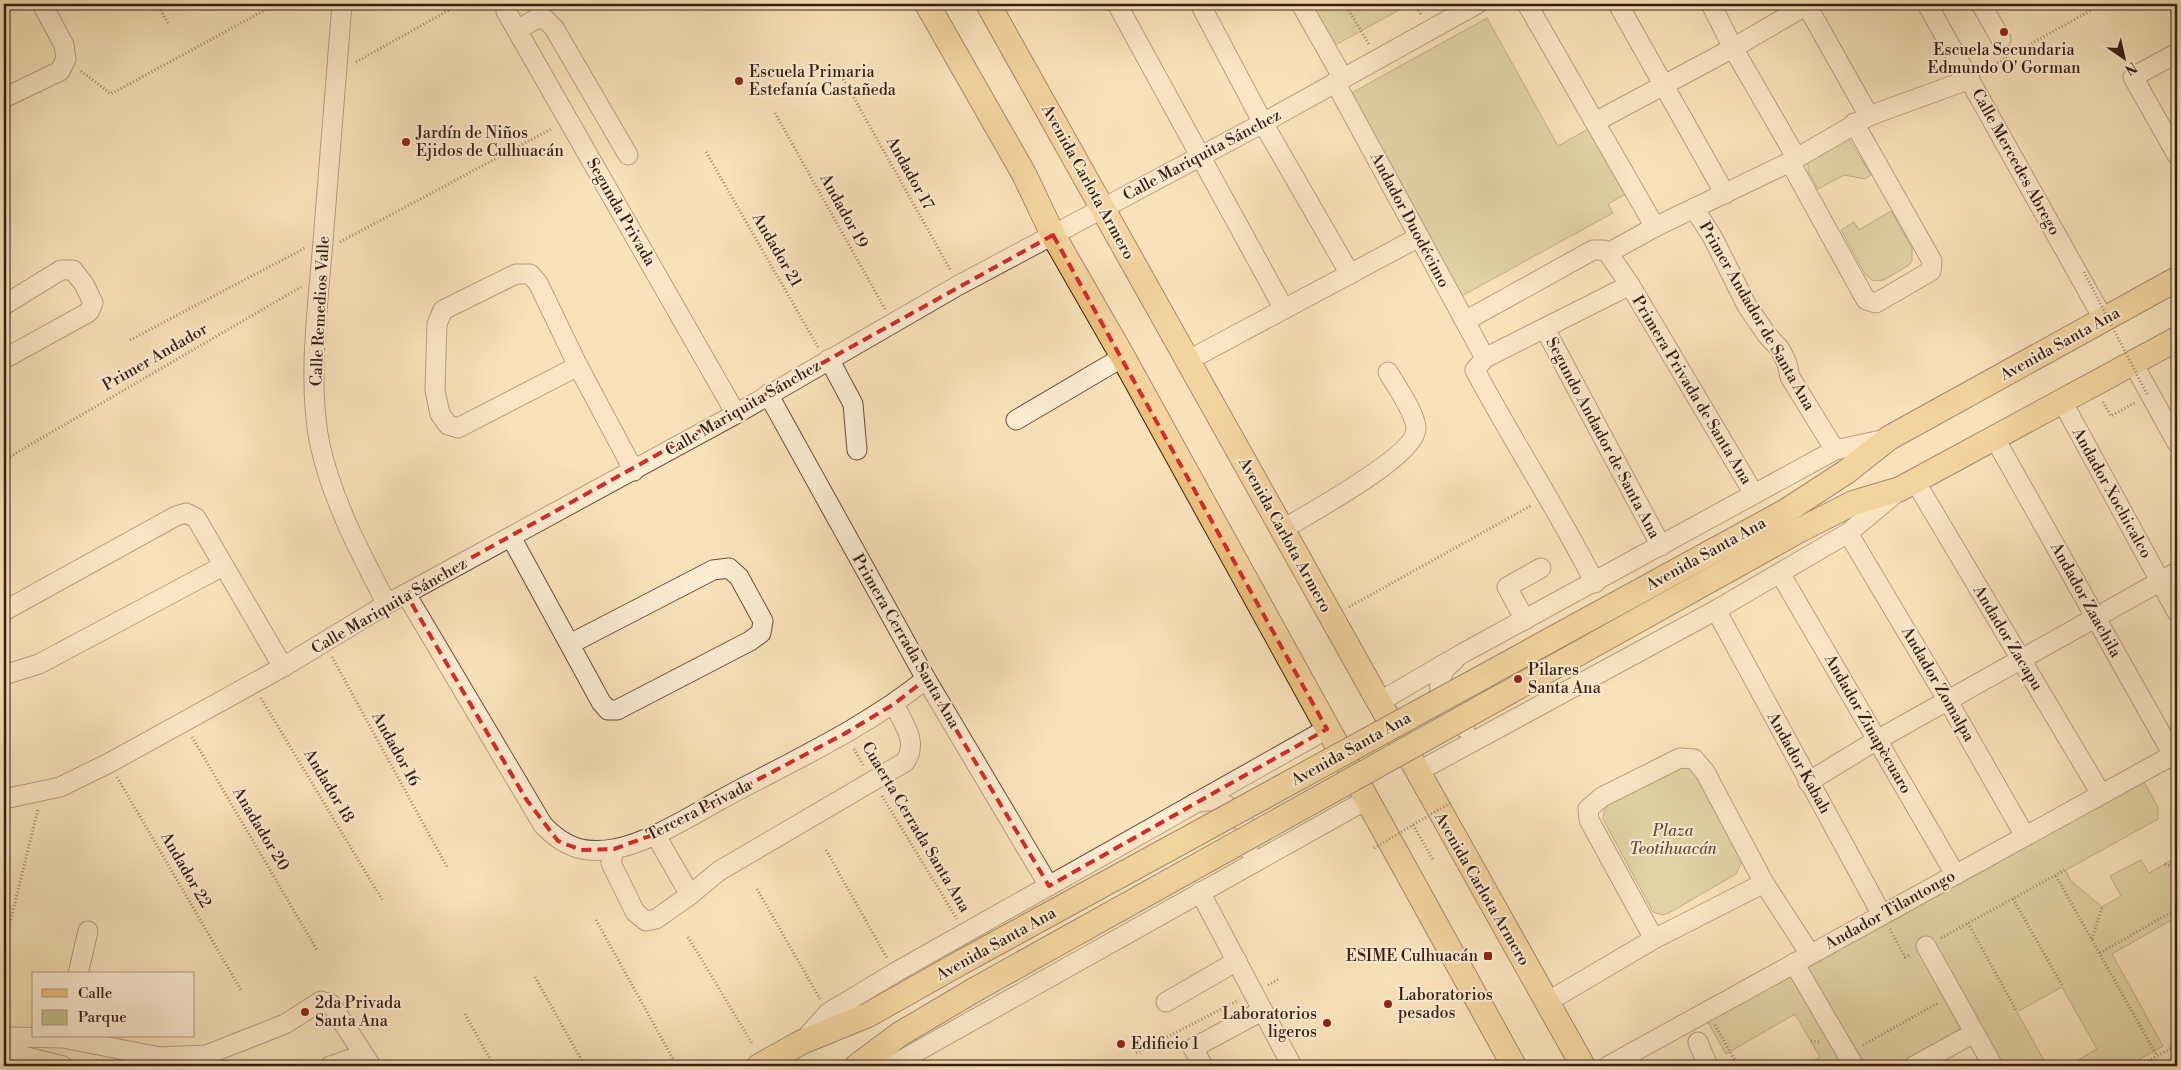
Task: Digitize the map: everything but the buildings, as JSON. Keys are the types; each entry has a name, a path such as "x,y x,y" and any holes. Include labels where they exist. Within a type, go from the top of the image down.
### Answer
{"main road":[{"path":"927,4 1024,174 1053,235 1123,357 1514,1066"},
{"name":"Avenida Carlota Armero","path":"988,4 1103,208 1186,361 1379,702 1416,772 1583,1066"},
{"name":"Avenida Santa Ana","path":"761,1065 802,1042 868,1015 1786,511 1846,472 1889,438 2177,279"},
{"name":"Avenida Santa Ana","path":"857,1066 900,1034 976,989 1798,531 1853,503 1907,485 2177,339"}],"street":[{"path":"4,98 60,71 66,59 64,45 42,4"},
{"name":"Calle Remedios Valle","path":"342,4 319,276 315,341 316,413 320,442 328,475 342,514 387,604"},
{"path":"1116,4 1284,308"},
{"path":"1200,4 1263,123 1350,274"},
{"name":"Andador Duodécimo","path":"1301,4 1419,237 1485,358"},
{"name":"Calle Mariquita Sánchez","path":"4,799 42,792 60,786 108,763 283,667 387,604 736,414 892,322 1263,123 1477,4"},
{"path":"1527,4 1655,227"},
{"path":"1618,4 1725,194"},
{"path":"1595,122 1733,48 1807,4 1861,120 1932,261 1931,271 1876,302 1866,300 1733,48 1711,4"},
{"name":"Calle Mercedes Abrego","path":"1927,4 2104,320"},
{"path":"1981,4 2001,40"},
{"name":"Segunda Privada","path":"506,11 736,414"},
{"path":"517,30 536,19 545,19 554,28 628,155"},
{"path":"2177,53 2134,77 2177,155"},
{"path":"1465,321 1594,250 1603,250 1608,253 1655,227 1793,159 1861,120 1970,79"},
{"name":"Primer Andador de Santa Ana","path":"1694,208 1713,238 1747,306 1767,335 1780,349 1787,363 1790,377 1835,450"},
{"path":"1186,361 1419,237"},
{"name":"Primera Privada de Santa Ana","path":"1608,253 1630,285 1754,494"},
{"path":"4,305 61,270 74,270 84,284 93,303 89,312 4,359"},
{"path":"578,366 458,428 448,425 440,414 435,390 437,324 443,310 516,274 530,274 538,283 578,366 634,471"},
{"name":"Primera Privada de Santa Ana","path":"1485,358 1630,285"},
{"name":"Segundo Andador de Santa Ana","path":"1545,329 1661,546"},
{"path":"1016,420 1123,357"},
{"path":"1485,358 1475,370 1496,410 1555,507 1595,583"},
{"path":"827,360 853,404 857,450"},
{"path":"2133,363 2177,443"},
{"path":"1282,530 1371,476 1414,440 1416,428 1414,419 1388,372"},
{"name":"Primera Cerrada Santa Ana","path":"768,394 926,679 1049,886"},
{"name":"Andador Xochicalco","path":"2062,401 2177,612"},
{"name":"Andador Zaachila","path":"1994,437 2175,759"},
{"name":"Avenida Santa Ana","path":"1379,702 1465,652 1595,583 1835,450 1889,438"},
{"name":"Avenida Santa Ana","path":"1416,772 1716,610 1780,573 1848,533 1907,485"},
{"name":"Andador Zacapu","path":"1907,485 2021,660 2101,794"},
{"path":"4,611 176,516 186,513 196,518 283,667"},
{"name":"Andador Zomalpa","path":"1848,533 1948,701 2025,836"},
{"path":"511,537 600,702 608,710 617,710 750,641 761,633 763,621 739,577 729,568 713,570 570,644"},
{"path":"4,675 39,664 223,566"},
{"path":"1525,620 1507,587 1540,568"},
{"path":"1808,782 1877,740 2177,572"},
{"name":"Andador Zinapècuaro","path":"1780,573 1955,874"},
{"name":"Tercera Privada","path":"406,594 543,825 558,841 581,850 614,849 655,834 844,734 894,704 926,679"},
{"name":"Andador Kabah","path":"1716,610 1882,915"},
{"path":"1465,652 1449,665 1440,683 1440,698 1446,712 1460,726 1469,730 1489,730 1501,725"},
{"path":"614,849 611,863 635,912 646,921 656,919 690,895 718,871 905,762 911,753 912,740 894,704"},
{"name":"Avenida Santa Ana","path":"802,1042 828,1013 896,972 1190,804 1327,729"},
{"path":"1654,939 1589,820 1588,809 1602,796 1680,758 1694,759 1705,772 1764,883 1851,1060"},
{"name":"Andador Tilantongo","path":"1608,1066 2101,794 2175,759"},
{"path":"1190,804 1208,800 1226,805 1234,810 1245,825 1248,843 1247,852 1238,868 1231,875"},
{"path":"891,1066 1366,800"},
{"path":"655,834 690,895"},
{"path":"1547,1002 1654,939 1764,883"},
{"path":"1200,892 1292,1066"},
{"path":"78,972 88,931"},
{"path":"1926,946 1993,1066"},
{"path":"1166,1002 1237,961"},
{"path":"67,1038 165,1062 206,1055 240,1043 285,1024 321,1002 331,1004 367,1061 330,1066"},
{"path":"1203,1066 1193,1048 1262,1011"},
{"path":"1914,1066 1974,1032"},
{"path":"6,1043 54,1038"},
{"path":"6,1043 59,1065 63,1038"},
{"path":"1698,1042 1708,1066"}],"path":[{"path":"157,4 168,23"},
{"path":"66,59 111,94 276,4"},
{"path":"336,73 460,4"},
{"path":"1345,4 1377,59"},
{"path":"1970,79 2102,4"},
{"name":"Andador 17","path":"840,73 959,285"},
{"name":"Andador 19","path":"775,113 892,322"},
{"path":"130,340 323,245 568,120"},
{"name":"Andador 21","path":"706,152 827,360"},
{"path":"2084,272 2148,396 2111,416"},
{"name":"Primer Andador","path":"4,460 319,276"},
{"path":"1331,618 1538,502"},
{"name":"Andador 16","path":"324,643 447,867"},
{"name":"Andador 18","path":"253,684 383,901"},
{"name":"Anadador 20","path":"183,721 317,950"},
{"name":"Cuaerta Cerrada Santa Ana","path":"844,734 966,933"},
{"name":"Andador 22","path":"108,763 242,990"},
{"path":"4,947 42,792"},
{"path":"1374,848 1450,803"},
{"path":"1413,825 1434,861"},
{"path":"826,850 896,972"},
{"path":"2165,864 2177,869"},
{"path":"1882,915 1905,957 2065,870"},
{"path":"2056,876 2157,1056"},
{"path":"757,889 828,1013"},
{"path":"2013,899 2063,987"},
{"path":"2092,938 2102,907"},
{"path":"2100,953 2177,909"},
{"path":"596,920 677,1066"},
{"path":"1968,923 2017,1012"},
{"path":"688,937 761,1065"},
{"path":"535,977 585,1066"},
{"path":"1136,1053 1279,979"},
{"path":"1851,1060 1953,995"},
{"path":"1707,1011 1738,1066"},
{"path":"465,1014 494,1066"},
{"path":"2139,1066 2177,1045"}],"highlighted area":[{"path":"1053,235 1327,729 1049,886 926,679 894,704 844,734 655,834 614,849 581,850 558,841 526,799 406,594"}],"green space":[{"path":"1306,4 1410,4 1330,48"},
{"path":"1487,18 1558,146 1595,125 1631,191 1608,204 1613,213 1458,298 1346,96"},
{"path":"1848,138 1871,175 1865,179 1844,175 1818,189 1808,171 1808,159"},
{"path":"1891,211 1912,248 1912,261 1909,265 1884,280 1873,281 1865,274 1841,230 1854,222 1859,230"},
{"name":"Plaza Teotihuacán","path":"1679,765 1686,766 1695,772 1742,861 1736,874 1669,913 1662,915 1653,912 1603,819 1604,811 1609,804"},
{"path":"2143,780 2158,807 2158,819 2066,870 2070,880 2102,907 2121,896 2110,876 2141,860 2149,873 2177,857 2177,917 2112,954 2163,1046 2128,1066 2077,1066 2073,1063 2097,1049 2062,987 2017,1012 2047,1066 1999,1066 1975,1023 1900,1066 1805,1066 1820,1057 1795,1014 1726,1054 1706,1019"}],"place":[{"name":"Escuela Secundaria Edmundo O' Gorman","path":"2004,32"},
{"name":"Escuela Primaria Estefanía Castañeda","path":"739,81"},
{"name":"Jardín de Niños Ejidos de Culhuacán","path":"406,142"},
{"name":"Pilares Santa Ana","path":"1518,679"},
{"name":"ESIME Culhuacán","path":"1488,956"},
{"name":"Laboratorios pesados","path":"1388,1004"},
{"name":"2da Privada Santa Ana","path":"305,1012"},
{"name":"Laboratorios ligeros","path":"1327,1023"},
{"name":"Edificio 1","path":"1121,1044"}]}
